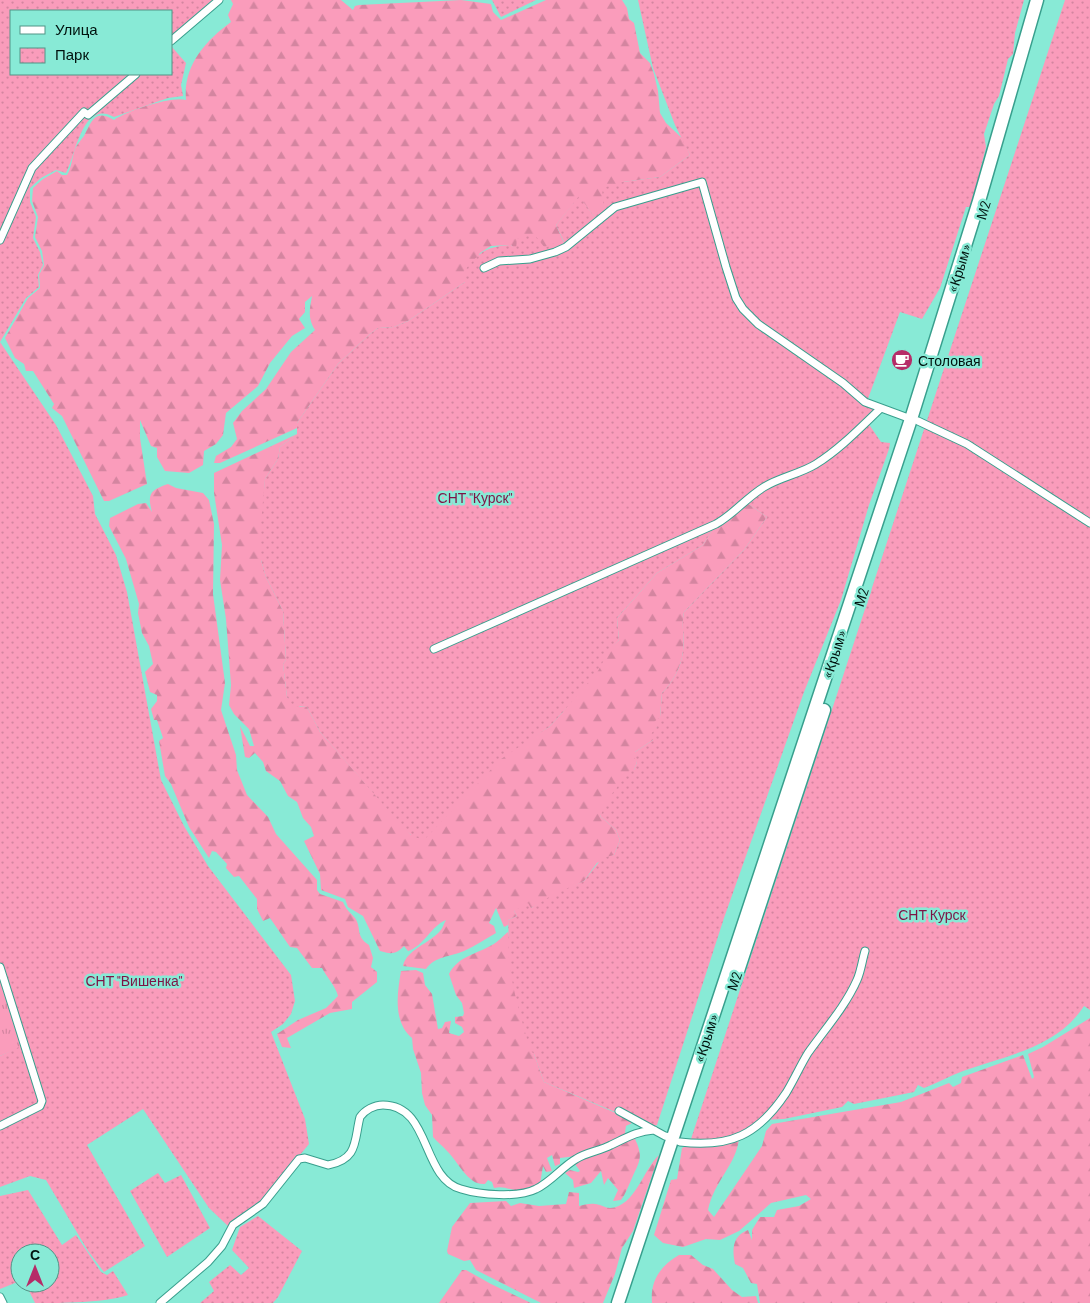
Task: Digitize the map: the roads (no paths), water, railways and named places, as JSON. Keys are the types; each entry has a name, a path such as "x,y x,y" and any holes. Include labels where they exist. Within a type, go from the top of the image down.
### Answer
{"highway":[{"name":"«Крым»","path":"618,1303 677,1140 914,420 1037,0"},
{"name":"М2","path":"914,420 952,316 1045,0"},
{"path":"626,1303 677,1140"}],"street":[{"path":"172,39 219,0"},
{"path":"0,240 32,168 84,112 88,115 135,75"},
{"path":"484,268 499,261 530,259 555,252 566,246 615,207 702,182 736,298 743,309 758,324 836,378 866,402 880,409 914,420 966,444 1090,524"},
{"path":"434,649 716,524 734,513 766,486 816,464 835,450 880,409"},
{"path":"619,1111 677,1140 716,1144 748,1132 763,1122 787,1091 807,1054 848,996 859,973 865,951"},
{"path":"0,966 42,1101 40,1106 0,1126"},
{"path":"160,1303 208,1262 226,1241 233,1225 263,1204 299,1159 305,1158 328,1165 344,1159 354,1147 360,1117 369,1109 380,1105 395,1106 408,1116 418,1128 436,1166 448,1184 462,1190 498,1194 516,1194 536,1189 582,1155 610,1146 636,1132 654,1130"},
{"path":"0,1297 3,1303"}],"place":[{"name":"Столовая","path":"902,360"}],"park label":[{"name":"СНТ \"Курск\"","path":"475,497"},
{"name":"СНТ Курск","path":"932,914"},
{"name":"СНТ \"Вишенка\"","path":"134,980"}]}
